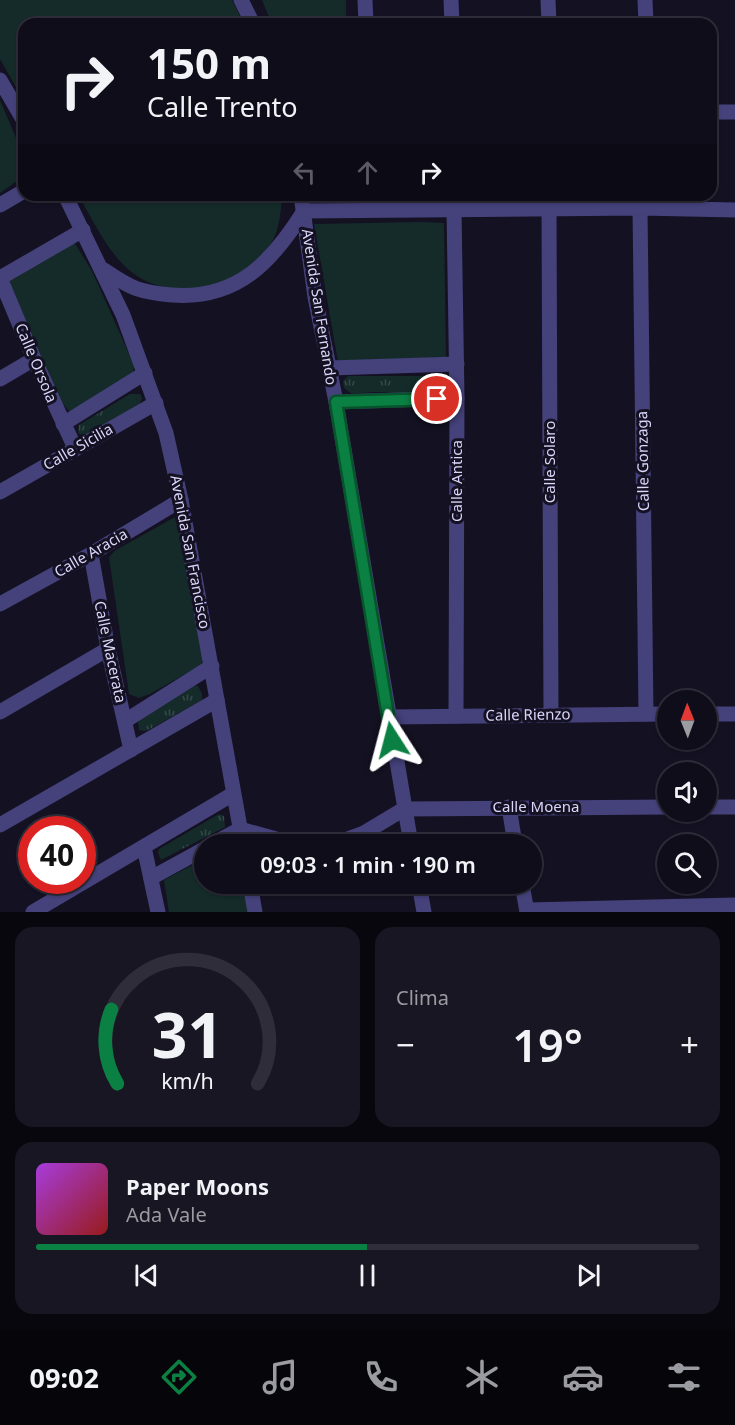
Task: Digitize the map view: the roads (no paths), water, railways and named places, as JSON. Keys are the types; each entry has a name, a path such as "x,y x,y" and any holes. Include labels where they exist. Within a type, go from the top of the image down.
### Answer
{"street":[{"path":"242,0 250,18"},
{"path":"365,0 366,18"},
{"path":"451,0 452,18"},
{"path":"548,0 549,18"},
{"path":"645,0 646,18"},
{"path":"0,80 18,111"},
{"path":"717,112 735,112"},
{"path":"0,205 18,194"},
{"path":"68,201 103,270 128,287 184,296 210,294 236,284 269,259 288,236 304,211 549,208 735,210"},
{"name":"Avenida San Fernando","path":"302,201 315,297 336,402 409,834"},
{"name":"Calle Solaro","path":"549,208 551,715"},
{"name":"Calle Gonzaga","path":"640,208 646,714"},
{"name":"Calle Antica","path":"454,210 458,398 456,716"},
{"path":"0,278 83,230"},
{"name":"Avenida San Francisco","path":"103,270 123,315 166,433 212,666 240,834"},
{"name":"Calle Orsola","path":"0,278 75,448"},
{"path":"0,379 34,359"},
{"path":"329,368 457,364"},
{"name":"Calle Sicilia","path":"63,424 145,373"},
{"path":"336,402 458,398"},
{"name":"Calle Sicilia","path":"0,492 156,403"},
{"name":"Calle Aracia","path":"0,604 91,554 181,500"},
{"name":"Calle Macerata","path":"91,554 108,648 131,750"},
{"path":"0,712 108,648"},
{"path":"125,721 212,666"},
{"path":"0,825 217,700"},
{"name":"Calle Rienzo","path":"389,717 657,714"},
{"path":"717,714 735,714"},
{"path":"33,912 232,794"},
{"path":"508,807 513,834"},
{"name":"Calle Moena","path":"404,809 657,807"},
{"path":"717,807 735,807"},
{"path":"361,834 404,809"},
{"path":"144,847 158,912"},
{"path":"151,878 194,854"},
{"path":"252,894 255,912"},
{"path":"420,894 424,912"},
{"path":"524,894 527,911 735,905"}]}
